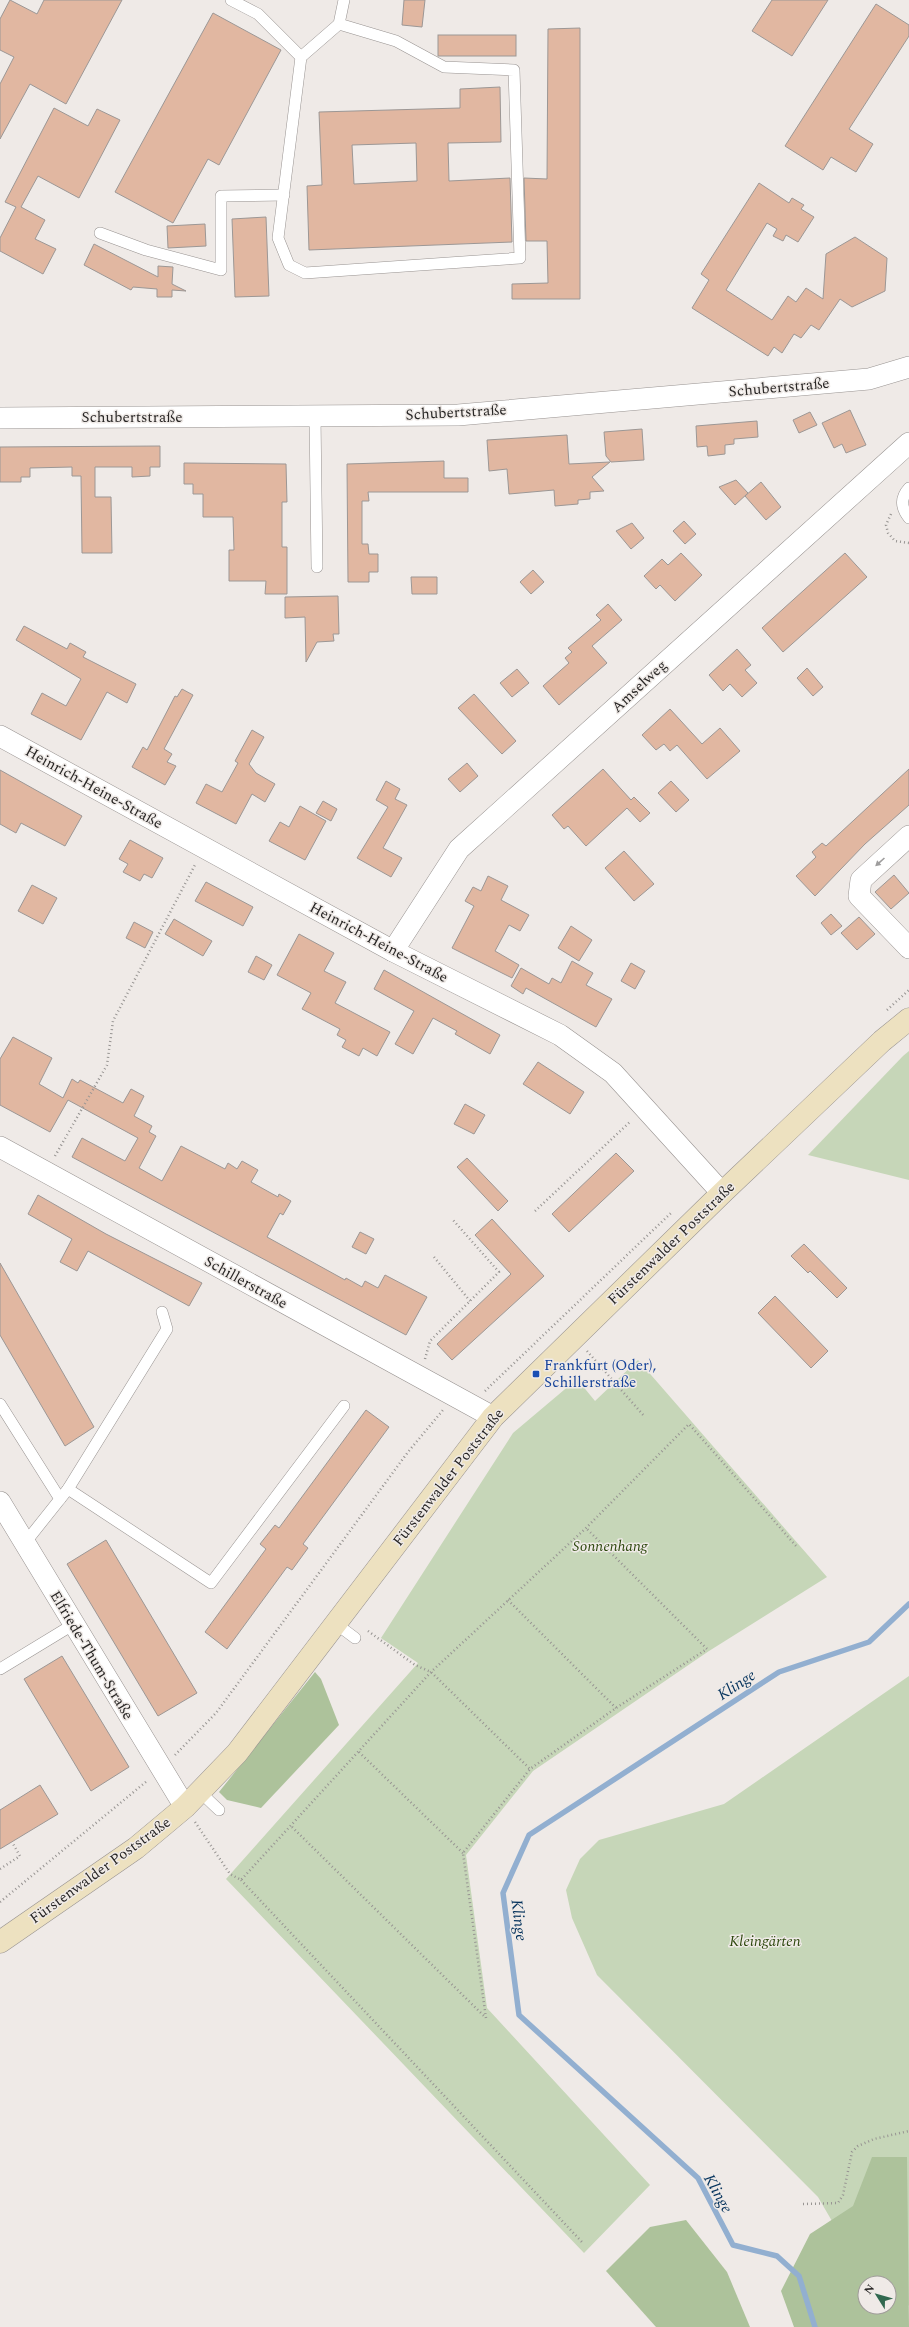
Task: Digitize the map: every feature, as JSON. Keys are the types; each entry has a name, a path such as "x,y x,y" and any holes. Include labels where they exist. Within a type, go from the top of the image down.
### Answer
{"street":[{"name":"Schubertstraße","path":"0,418 458,415 868,379 909,367"},
{"name":"Amselweg","path":"393,951 458,850 909,443"},
{"name":"Heinrich-Heine-Straße","path":"0,736 393,951 560,1035 613,1073 722,1194"},
{"path":"909,836 861,880 859,896 909,948"},
{"name":"Fürstenwalder Poststraße","path":"0,1942 136,1848 192,1800 237,1753 346,1632 493,1417 882,1040 909,1019"},
{"name":"Schillerstraße","path":"0,1147 493,1417"},
{"name":"Elfriede-Thum-Straße","path":"0,1502 161,1769 192,1800"}],"lane":[{"path":"231,0 258,14 301,57"},
{"path":"339,24 396,41 444,67 514,70 520,258 305,273 289,265 278,238 301,57 339,24 344,0"},
{"path":"100,233 146,250 221,270 221,196 284,195"},
{"path":"315,416 317,567"},
{"path":"909,488 903,496 902,504 909,518"},
{"path":"25,1543 68,1489 167,1329 162,1312"},
{"path":"0,1404 3,1417 60,1499"},
{"path":"68,1489 211,1583 344,1406"},
{"path":"0,1669 74,1624"},
{"path":"192,1800 219,1810"}],"path":[{"path":"902,504 889,516 886,525 888,533 894,541 909,543"},
{"path":"46,1172 107,1065 113,1021 204,847"},
{"path":"535,1211 645,1108"},
{"path":"420,1377 430,1341 499,1272 453,1220"},
{"path":"434,1257 470,1301"},
{"path":"591,1355 645,1417"},
{"path":"0,1902 161,1769 216,1713 408,1452 455,1396"},
{"path":"241,1880 292,1827 431,1672 586,1528 689,1424 797,1547"},
{"path":"463,1853 530,1769 616,1708 707,1649 586,1528"},
{"path":"508,1600 616,1708"},
{"path":"346,1632 367,1631 415,1665 431,1672 530,1769"},
{"path":"292,1827 486,2018 463,1853 359,1752"},
{"path":"192,1800 230,1874 241,1880 582,2242"},
{"path":"0,1869 20,1856 12,1842"},
{"path":"803,2204 838,2203 843,2194 852,2152 858,2146 874,2139 909,2131"}],"green space":[{"path":"909,1051 909,1180 808,1155 903,1056"},
{"name":"Sonnenhang","path":"638,1360 827,1577 709,1651 533,1771 466,1855 487,2008 650,2185 584,2253 226,1879 418,1663 381,1638 513,1433 577,1379 595,1401"},
{"path":"315,1672 321,1679 339,1725 261,1808 227,1800 219,1792"},
{"name":"Kleingärten","path":"909,1676 909,2306 897,2292 897,2275 863,2275 818,2197 597,1975 572,1918 566,1890 580,1859 599,1840 724,1804"},
{"path":"872,2157 907,2157 909,2327 794,2327 781,2291 810,2234 853,2206"},
{"path":"686,2220 727,2272 750,2327 656,2327 606,2271 650,2227"}],"building":[{"path":"10,0 37,14 44,0 122,0 66,104 30,84 0,139 0,84 14,57 0,50 0,19"},
{"path":"404,0 425,0 422,27 402,25"},
{"path":"772,0 828,0 792,56 752,31"},
{"path":"876,4 909,25 909,36 849,129 873,144 856,172 831,157 823,170 785,146"},
{"path":"213,13 281,50 219,165 208,159 173,223 115,192"},
{"path":"580,28 580,299 512,299 512,284 548,283 547,241 526,241 524,178 547,179 548,29"},
{"path":"438,35 516,35 516,56 438,56"},
{"path":"500,87 501,142 448,143 449,181 510,178 512,242 309,250 307,186 322,185 319,112 460,108 460,89","holes":["416,143 417,181 354,184 352,145"]},
{"path":"54,108 88,126 97,109 120,120 79,198 38,176 21,207 45,220 35,239 56,249 43,274 0,251 0,238 16,207 5,202"},
{"path":"759,183 789,203 792,198 804,205 801,209 814,217 798,242 786,235 783,241 773,236 777,229 767,223 726,290 772,320 788,296 796,302 806,288 823,299 826,254 855,237 887,258 885,291 852,307 840,299 819,330 811,325 801,338 794,334 782,353 774,347 768,356 692,308 709,280 701,274"},
{"path":"266,217 269,296 235,297 232,219"},
{"path":"205,224 206,246 168,248 167,226"},
{"path":"94,244 158,277 158,266 173,267 172,284 186,291 172,290 172,297 157,297 157,289 133,287 131,290 84,265"},
{"path":"850,410 866,445 846,453 842,444 834,448 822,423"},
{"path":"810,412 817,425 799,433 793,420"},
{"path":"757,421 758,437 734,439 734,444 725,445 725,454 708,456 707,446 697,447 696,426"},
{"path":"642,429 644,460 611,462 606,456 604,432"},
{"path":"567,435 569,464 610,462 592,477 604,491 590,492 590,499 578,500 578,504 555,506 554,490 509,494 507,469 489,471 487,440"},
{"path":"160,446 160,467 150,467 150,476 132,477 132,467 95,467 95,497 111,497 112,553 82,553 81,476 72,476 72,467 30,468 30,477 21,477 21,482 0,482 0,447"},
{"path":"444,461 444,478 468,478 468,492 368,492 369,501 362,501 362,544 368,544 369,554 378,554 378,572 369,572 369,582 348,582 347,464"},
{"path":"184,463 286,464 287,502 282,502 282,547 287,547 287,594 265,594 266,581 229,581 229,550 234,550 233,517 203,517 203,494 193,494 193,484 184,484"},
{"path":"736,480 748,493 735,505 719,487"},
{"path":"761,482 781,507 766,520 745,496"},
{"path":"684,521 696,534 685,544 673,531"},
{"path":"632,523 644,538 631,549 616,531"},
{"path":"681,553 702,575 675,601 660,585 656,589 644,576 662,559 668,565"},
{"path":"845,553 867,577 783,652 762,628"},
{"path":"533,570 544,582 531,594 520,582"},
{"path":"411,577 437,577 437,594 412,594"},
{"path":"338,596 339,634 333,634 334,641 317,642 306,662 305,617 285,618 285,597"},
{"path":"608,604 622,620 592,646 607,663 559,705 543,686 569,663 565,658 572,652 568,648 601,620 596,615"},
{"path":"24,626 67,649 70,643 86,652 83,657 136,684 127,703 107,692 81,740 31,714 42,693 66,706 81,679 16,640"},
{"path":"737,649 751,665 745,670 757,683 742,697 730,684 723,691 709,675"},
{"path":"807,668 823,687 813,696 797,678"},
{"path":"517,669 529,683 512,697 500,683"},
{"path":"182,689 193,695 164,749 172,754 167,762 176,766 165,785 132,767 143,747 147,750 175,696 177,697"},
{"path":"474,694 516,741 502,754 458,708"},
{"path":"670,709 702,744 720,728 740,751 707,779 677,745 670,751 664,744 656,750 642,735"},
{"path":"252,730 264,737 249,764 256,773 275,784 265,802 252,794 236,824 196,803 206,784 222,792 238,763 235,761"},
{"path":"467,763 478,776 460,792 448,779"},
{"path":"603,769 631,800 634,797 650,813 640,822 627,808 586,846 568,826 564,829 552,815"},
{"path":"909,769 909,805 865,844 815,896 796,876 816,857 812,852 822,843 826,846"},
{"path":"0,770 82,816 65,846 21,823 16,833 0,824"},
{"path":"386,781 400,789 395,799 407,805 383,848 402,858 391,877 357,858 388,807 376,800"},
{"path":"671,781 689,800 676,812 658,793"},
{"path":"323,801 337,809 331,821 316,813"},
{"path":"300,806 326,821 305,860 269,841 280,822 289,827"},
{"path":"130,840 163,858 152,878 144,874 140,881 123,872 128,864 119,859"},
{"path":"624,851 654,884 634,901 605,868"},
{"path":"894,875 909,893 891,909 875,892"},
{"path":"488,876 508,886 501,900 529,915 520,931 509,925 495,951 519,965 512,978 452,948 474,906 465,901 473,887 481,891"},
{"path":"206,882 253,907 243,926 195,901"},
{"path":"32,885 57,898 43,924 18,911"},
{"path":"831,914 842,926 831,935 821,923"},
{"path":"859,917 875,934 857,950 841,933"},
{"path":"174,919 212,941 203,956 165,934"},
{"path":"134,922 153,932 145,948 126,938"},
{"path":"571,926 592,940 579,961 558,948"},
{"path":"299,934 334,953 324,971 346,982 335,1003 390,1032 377,1056 363,1048 359,1056 342,1047 346,1040 337,1035 340,1029 302,1009 311,993 277,975"},
{"path":"256,956 272,965 264,980 248,972"},
{"path":"572,961 593,973 586,985 612,999 596,1027 526,988 523,994 511,986 521,968 549,984 552,978 561,983"},
{"path":"631,963 645,971 635,989 621,981"},
{"path":"384,970 500,1035 490,1054 455,1034 457,1031 433,1018 413,1054 395,1044 414,1011 374,989"},
{"path":"13,1037 52,1058 39,1084 63,1098 72,1079 78,1083 80,1080 123,1103 131,1089 144,1096 134,1116 152,1126 149,1132 156,1136 139,1168 162,1181 181,1146 225,1169 228,1163 237,1169 242,1161 258,1170 251,1182 278,1197 279,1194 291,1201 283,1215 280,1213 267,1237 345,1280 346,1278 362,1287 365,1281 378,1288 385,1275 427,1297 406,1335 72,1157 82,1138 125,1161 138,1138 68,1100 50,1132 0,1105 0,1059"},
{"path":"538,1062 584,1092 570,1114 523,1084"},
{"path":"465,1104 485,1115 474,1134 454,1124"},
{"path":"616,1153 634,1171 569,1232 552,1214"},
{"path":"467,1158 508,1201 498,1211 457,1167"},
{"path":"38,1195 106,1234 202,1283 189,1306 88,1251 77,1271 60,1262 72,1239 28,1214"},
{"path":"492,1219 544,1276 452,1360 437,1344 511,1274 475,1235"},
{"path":"360,1232 374,1239 366,1254 352,1247"},
{"path":"804,1244 847,1288 837,1298 810,1271 808,1273 791,1256"},
{"path":"0,1263 94,1427 65,1446 0,1335"},
{"path":"775,1296 828,1351 811,1368 758,1313"},
{"path":"366,1410 389,1427 303,1544 308,1548 292,1570 287,1567 227,1649 205,1632 266,1549 260,1544 275,1525 279,1528"},
{"path":"106,1540 197,1693 158,1716 67,1564"},
{"path":"62,1656 129,1767 91,1791 24,1679"},
{"path":"40,1785 58,1814 0,1849 0,1810"}],"waterway":[{"name":"Klinge","path":"815,2327 799,2276 777,2256 733,2245 698,2178 519,2015 503,1893 529,1835 779,1672 869,1642 909,1604"}],"place":[{"name":"Frankfurt (Oder), Schillerstraße","path":"536,1374"}]}
